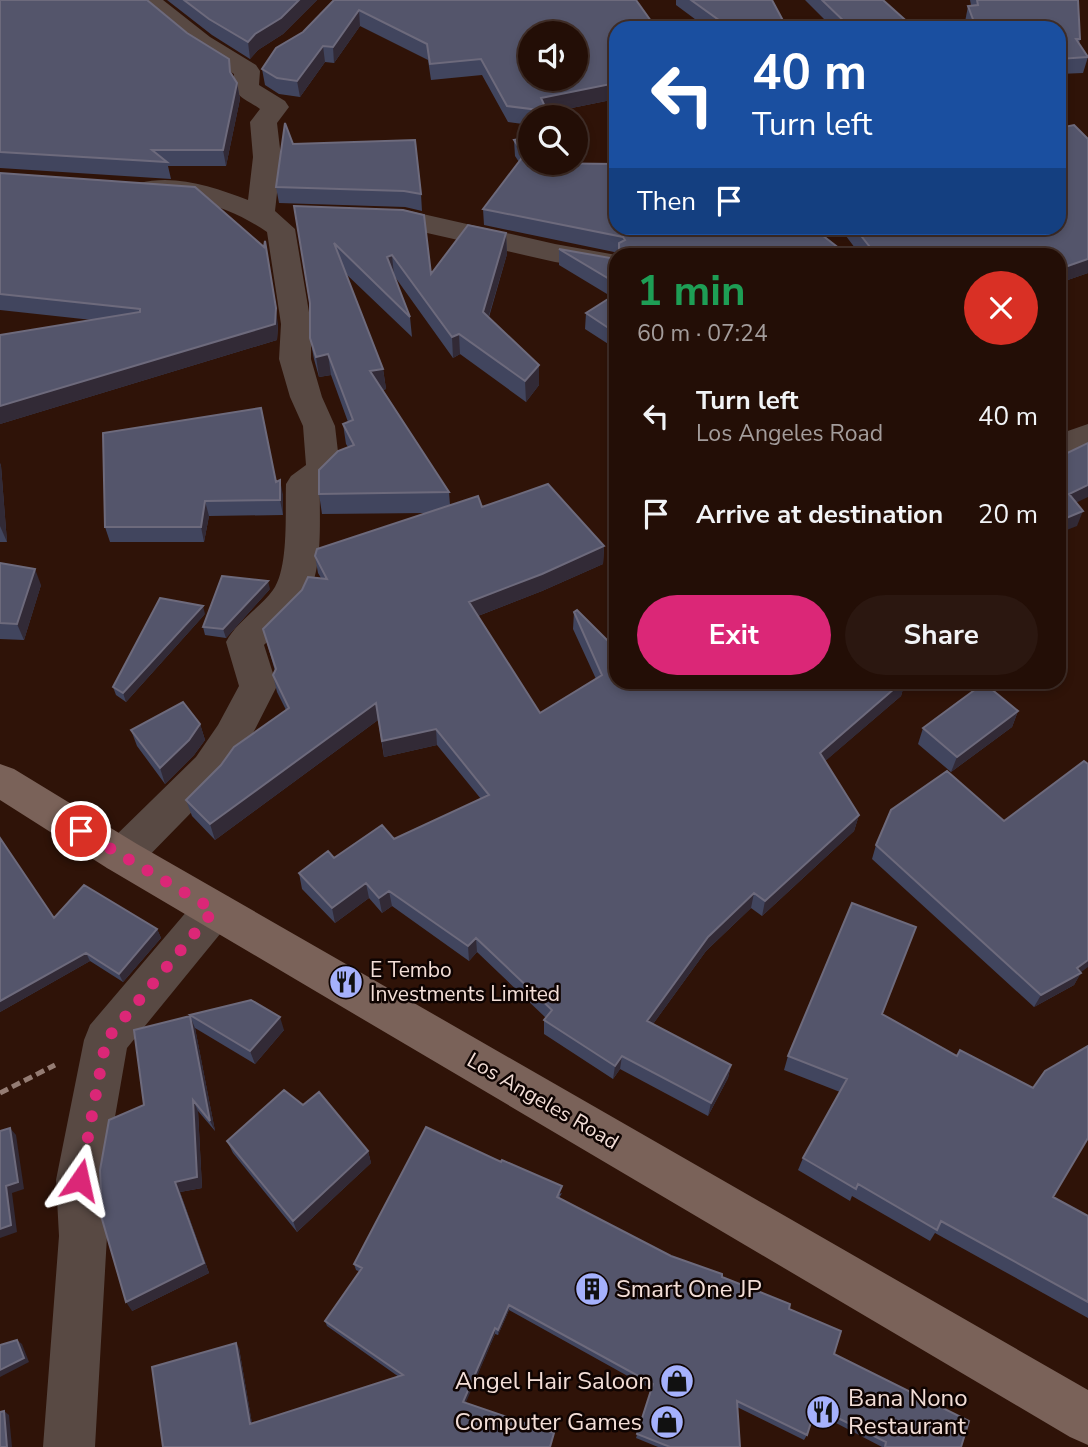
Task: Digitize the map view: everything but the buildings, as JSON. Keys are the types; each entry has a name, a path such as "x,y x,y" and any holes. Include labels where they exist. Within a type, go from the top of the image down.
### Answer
{"main road":[{"name":"Los Angeles Road","path":"0,780 122,856 1088,1419"}],"street":[{"path":"148,0 201,41 247,71 246,88"},
{"path":"246,88 268,57"},
{"path":"246,88 276,107 262,122 268,142 268,168 260,214"},
{"path":"121,188 198,191 260,214 281,229 296,324 295,359 306,397 319,426 323,469 303,484 300,563 290,595 244,642 258,686 232,736 210,768 122,856"},
{"path":"260,214 309,216"},
{"path":"346,218 405,219 555,253 609,262"},
{"path":"1066,443 1088,435"},
{"path":"69,1447 83,1236 80,1180 106,1040 214,910"}],"place":[{"name":"E Tembo Investments Limited","path":"346,982"},
{"name":"Smart One JP","path":"592,1289"},
{"name":"Angel Hair Saloon","path":"677,1381"},
{"name":"Bana Nono Restaurant","path":"823,1412"},
{"name":"Computer Games","path":"667,1422"}],"route":[{"path":"80,1180 106,1040 214,910 81,831"}]}
